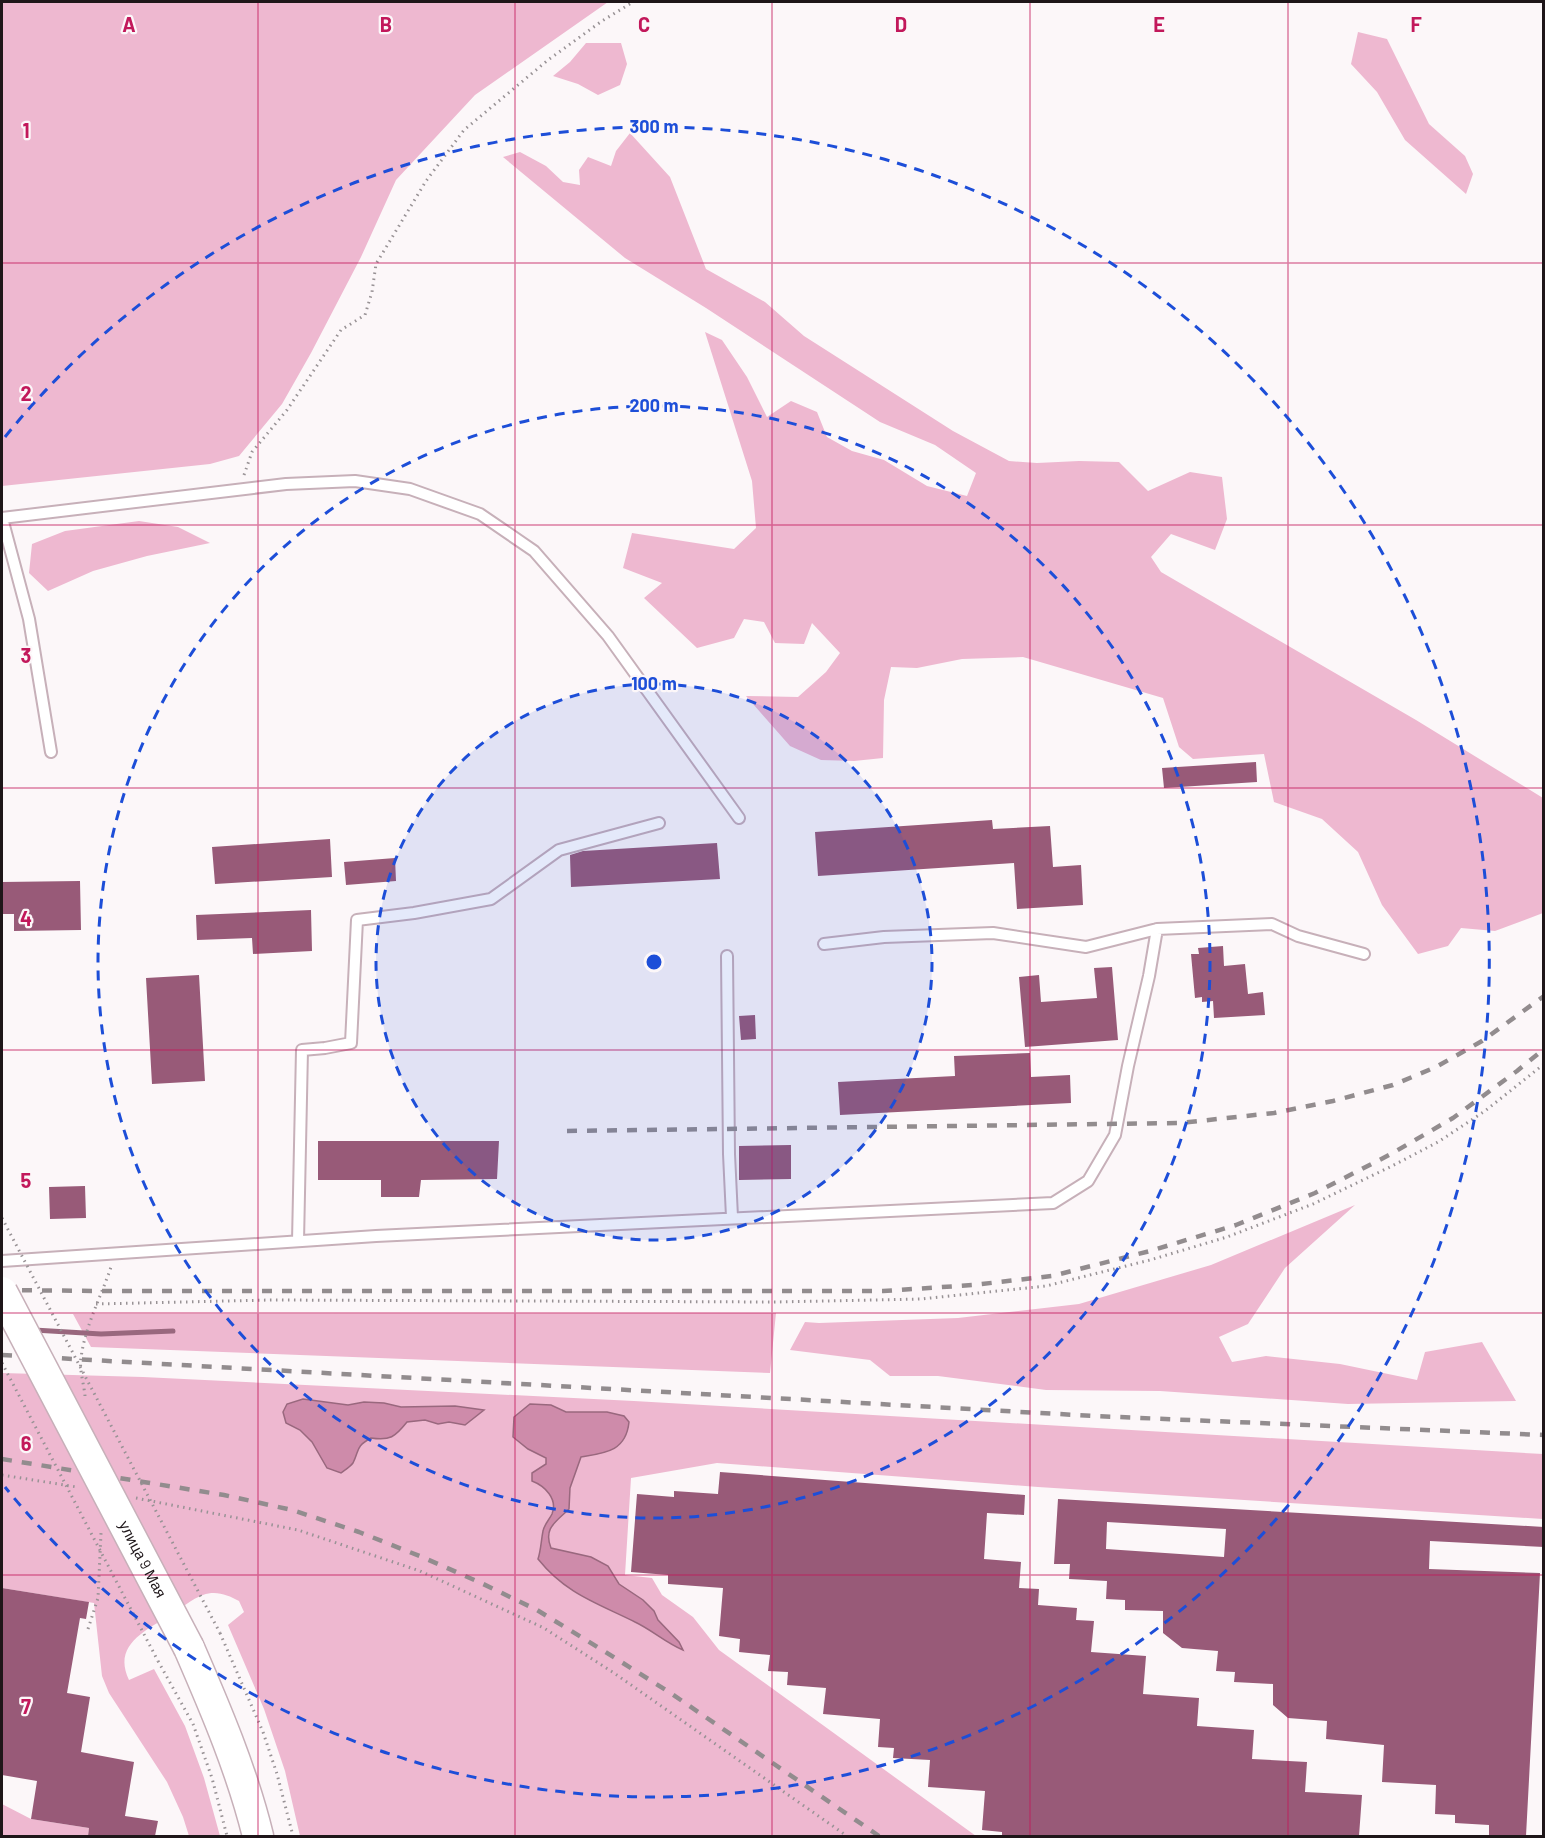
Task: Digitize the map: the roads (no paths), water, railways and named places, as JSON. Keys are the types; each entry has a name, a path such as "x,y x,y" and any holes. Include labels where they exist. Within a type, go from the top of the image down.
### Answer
{"main road":[{"name":"улица 9 Мая","path":"2,1292 189,1648 232,1751 258,1836"}],"lane":[{"path":"51,752 29,619 2,518 286,484 355,481 410,489 480,514 534,551 608,636 740,818"},
{"path":"298,1241 302,1050 351,1043 357,920 414,913 491,899 559,850 659,824"},
{"path":"824,944 884,937 993,933 1086,947 1157,929 1272,924 1298,936 1365,954"},
{"path":"2,1261 298,1241 732,1217 1053,1203 1088,1181 1115,1135 1157,929"},
{"path":"727,956 732,1217"}],"waterway":[{"path":"34,1330 101,1334 173,1331"}],"railway":[{"path":"567,1131 1180,1123 1274,1113 1333,1101 1393,1085 1436,1067 1482,1041 1544,996"},
{"path":"2,1290 883,1291 973,1285 1052,1276 1150,1251 1236,1225 1315,1193 1391,1154 1453,1118 1544,1049"},
{"path":"2,1355 1094,1416 1544,1435"},
{"path":"2,1459 224,1495 292,1510 359,1532 422,1557 537,1610 672,1694 879,1836"}]}
